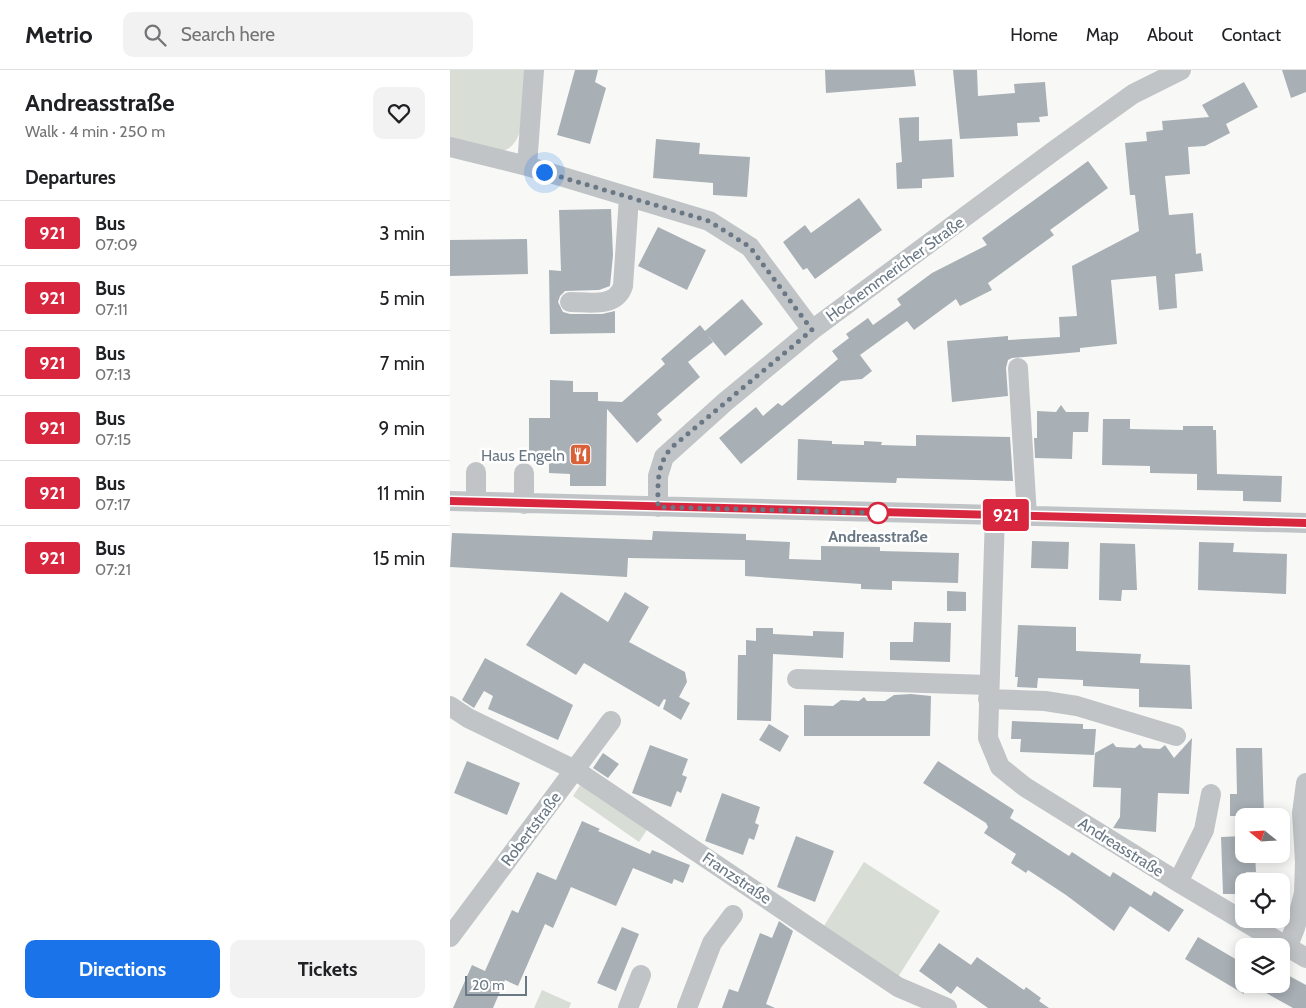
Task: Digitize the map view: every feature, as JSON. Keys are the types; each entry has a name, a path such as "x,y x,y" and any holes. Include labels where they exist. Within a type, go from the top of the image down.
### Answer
{"street":[{"path":"527,166 534,70"},
{"name":"Hochemmericher Straße","path":"658,507 659,468 671,448 812,330 1132,94 1181,70"},
{"path":"450,147 527,166 709,221 750,247 812,330"},
{"path":"570,302 613,301 620,295 623,286 629,197"},
{"path":"1018,368 1027,516"},
{"path":"476,472 476,502"},
{"path":"524,473 524,504"},
{"path":"450,501 1306,522"},
{"name":"Andreasstraße","path":"995,515 988,738 1000,767 1025,787 1270,938"},
{"path":"797,679 989,692 1077,706 1176,736"},
{"name":"Franzstraße","path":"450,706 468,718 540,751 576,770 898,987 948,1008"},
{"name":"Robertstraße","path":"450,937 611,721"},
{"path":"1290,941 1296,928 1304,893 1305,862 1302,813 1306,783"},
{"name":"Andreasstraße","path":"1178,882 1204,830 1211,794"},
{"name":"Franzstraße","path":"687,1008 712,943 733,915"},
{"name":"Andreasstraße","path":"1290,950 1306,958"},
{"path":"628,1008 641,975"}],"shaded area":[{"path":"450,70 526,70 525,106 520,133 514,143 506,150 489,150 450,139"},
{"path":"581,784 648,828 639,842 573,796"},
{"path":"864,862 940,911 898,977 822,929"},
{"path":"542,990 571,1003 569,1008 534,1008"}],"building":[{"path":"575,70 598,70 595,82 606,88 590,144 557,135"},
{"path":"825,70 914,70 916,86 826,93"},
{"path":"953,70 977,70 978,96 1015,93 1014,84 1045,82 1048,116 1039,117 1040,122 1017,123 1018,136 960,139"},
{"path":"1282,70 1306,70 1306,92 1291,98"},
{"path":"1244,82 1258,107 1226,124 1230,133 1205,146 1188,147 1190,174 1165,176 1169,215 1193,213 1196,254 1201,253 1203,271 1175,274 1177,308 1159,310 1156,276 1111,280 1117,344 1080,348 1080,352 1012,358 1008,360 1006,368 1008,396 952,402 947,341 1008,336 1008,340 1060,337 1059,317 1077,316 1072,266 1139,231 1135,195 1130,195 1125,143 1147,141 1146,132 1163,130 1162,121 1209,117 1202,105"},
{"path":"919,117 919,141 952,139 954,177 922,179 922,188 897,189 896,163 902,162 899,118"},
{"path":"656,139 700,143 699,154 750,157 747,197 713,195 713,183 653,178"},
{"path":"1088,161 1108,188 1050,230 1054,235 988,283 992,290 960,306 956,299 914,330 907,321 860,355 872,371 862,379 841,381 741,464 719,438 756,407 763,416 778,403 782,406 838,359 832,351 849,338 846,334 868,318 873,325 901,305 897,299 932,273 987,245 982,238"},
{"path":"859,198 882,230 815,279 807,268 803,270 783,242 805,225 811,233"},
{"path":"611,209 613,255 610,286 599,290 565,291 560,296 558,302 563,312 570,314 602,314 615,311 615,333 550,334 549,270 561,271 559,210"},
{"path":"658,227 706,250 687,290 638,266"},
{"path":"527,239 528,274 450,276 450,240"},
{"path":"742,299 763,324 725,356 706,333 713,342 688,362 700,377 657,414 662,420 637,443 607,409 606,486 570,486 570,474 549,473 549,457 529,457 529,418 550,418 550,380 573,381 573,392 598,392 598,401 622,402 665,364 661,359 700,325 705,331"},
{"path":"1061,405 1066,412 1089,412 1088,432 1073,432 1072,459 1035,458 1034,438 1037,438 1037,411 1056,412"},
{"path":"1103,419 1130,419 1130,429 1183,430 1183,426 1213,426 1213,430 1216,430 1217,474 1282,476 1281,502 1243,501 1243,491 1197,490 1197,474 1150,473 1150,466 1102,465"},
{"path":"916,435 1010,437 1013,481 897,478 896,483 797,480 798,439 832,441 832,444 864,445 864,441 882,442 881,445 916,446"},
{"path":"653,531 746,534 746,540 790,542 789,559 821,560 821,546 880,547 880,551 959,553 958,583 892,581 892,590 861,589 861,584 745,576 745,560 628,558 627,577 450,567 452,533 652,540"},
{"path":"1032,541 1069,542 1068,569 1031,568"},
{"path":"1199,542 1234,543 1233,552 1287,554 1286,594 1198,590"},
{"path":"1100,543 1135,544 1137,590 1122,590 1121,601 1099,600"},
{"path":"947,591 966,592 966,611 947,611"},
{"path":"561,592 608,622 625,592 649,607 629,642 685,672 687,682 679,697 690,703 681,720 663,709 666,700 664,699 659,707 584,663 576,675 526,645"},
{"path":"914,622 951,623 950,662 890,660 890,642 913,642"},
{"path":"1018,625 1076,627 1076,651 1141,654 1140,663 1190,665 1192,709 1139,707 1139,689 1083,686 1083,680 1038,678 1037,688 1017,687 1018,677 1015,677"},
{"path":"756,628 773,628 773,634 813,636 813,631 844,632 843,658 773,654 771,721 737,720 738,655 746,655 746,640 756,641"},
{"path":"485,658 573,705 558,740 488,709 493,696 484,691 474,708 462,700"},
{"path":"894,695 931,696 930,736 804,736 804,705 833,706 841,700 859,701 864,697 867,701 885,701"},
{"path":"1012,721 1083,724 1083,729 1096,729 1094,755 1020,752 1021,739 1011,739"},
{"path":"769,724 789,736 780,752 759,740"},
{"path":"1192,738 1189,794 1158,793 1156,832 1113,828 1120,817 1121,788 1093,787 1095,753 1113,743 1116,747 1135,748 1140,744 1143,748 1160,749 1165,745 1174,758"},
{"path":"650,745 688,759 682,775 687,777 681,793 677,791 671,807 632,793"},
{"path":"1236,748 1262,748 1264,808 1235,808 1235,816 1230,816 1230,794 1237,794"},
{"path":"603,753 619,764 608,778 593,768"},
{"path":"467,761 520,783 507,815 454,793"},
{"path":"938,761 1014,810 1010,818 1069,856 1072,852 1110,877 1113,872 1151,896 1154,891 1184,910 1169,932 1130,906 1114,931 1066,895 1028,870 1026,873 1011,863 1016,854 984,833 988,827 986,823 923,783"},
{"path":"722,793 760,807 755,823 759,825 754,840 749,838 743,855 705,841"},
{"path":"582,821 600,829 598,831 650,854 652,850 690,865 683,883 674,879 672,884 633,868 616,906 571,887 553,928 545,924 518,986 505,980 493,1008 453,1008 472,965 485,971 512,910 518,913 537,872 556,880"},
{"path":"796,836 834,851 815,902 777,887"},
{"path":"1235,836 1235,863 1256,863 1256,872 1235,873 1235,894 1223,894 1221,837"},
{"path":"779,921 793,931 766,1004 775,1008 722,1008 729,989 738,992 760,933 772,938"},
{"path":"622,927 639,934 616,991 597,983"},
{"path":"1198,937 1235,959 1235,989 1185,959"},
{"path":"939,943 971,965 977,957 1024,990 1026,987 1041,998 1039,1001 1049,1008 988,1008 957,986 951,994 919,971"},
{"path":"1290,976 1306,985 1306,1008 1293,1008 1266,993 1290,993"}],"bus line":[{"name":"921","path":"450,501 1306,523"}],"place":[{"name":"Haus Engeln","path":"581,455"},
{"name":"Andreasstraße","path":"878,513"}],"route":[{"path":"544,172 709,221 750,247 812,330 671,448 659,468 658,507 878,513"}]}
